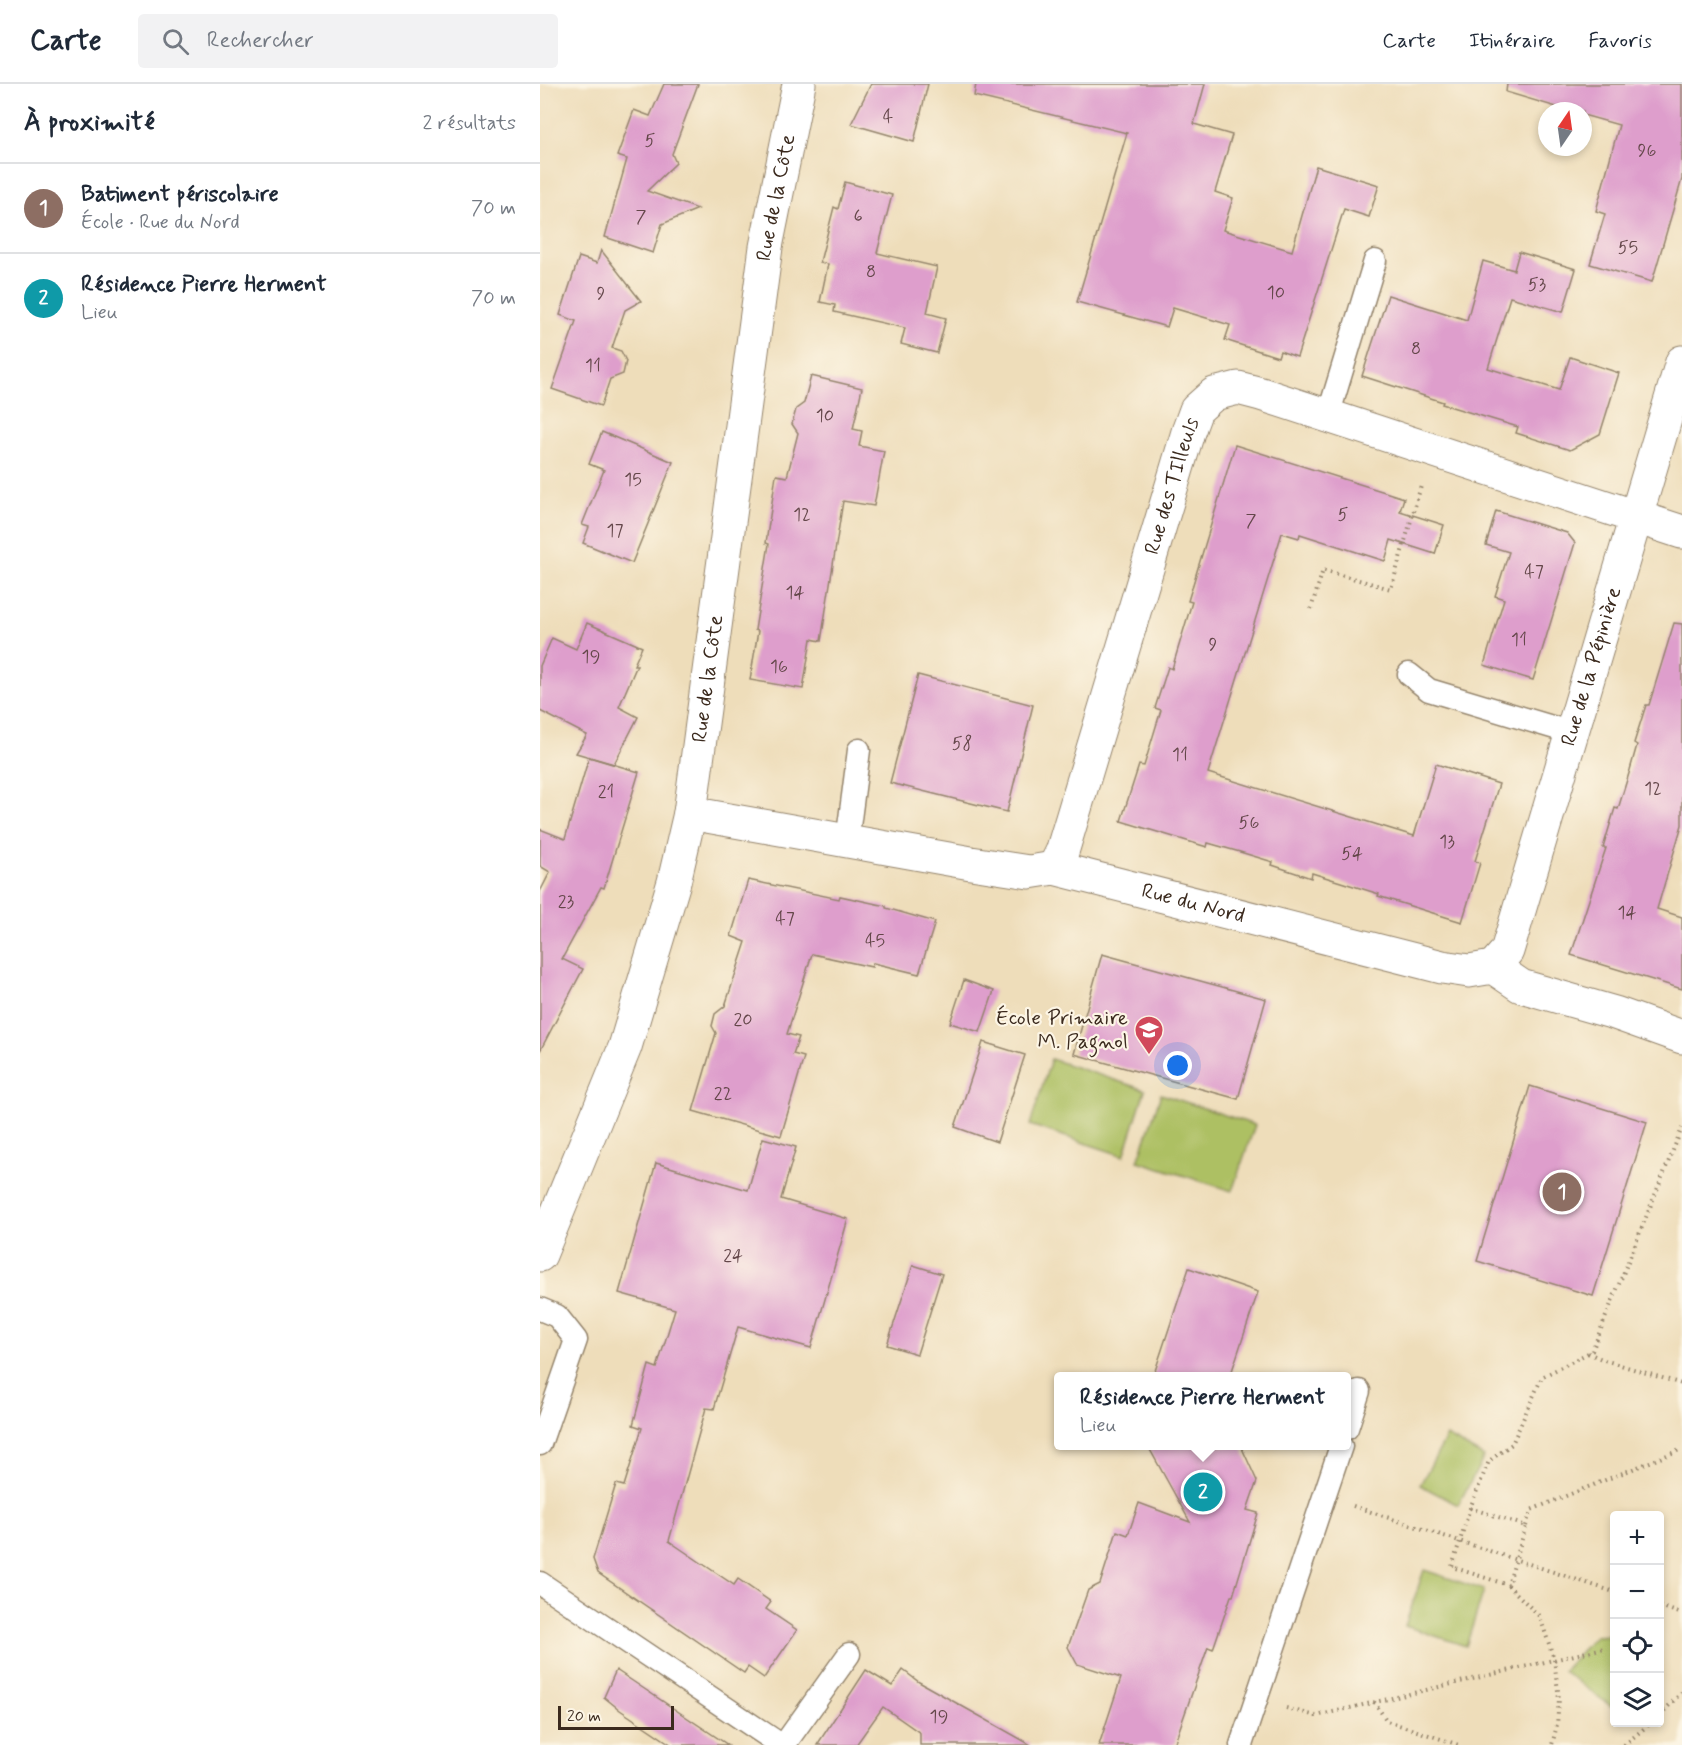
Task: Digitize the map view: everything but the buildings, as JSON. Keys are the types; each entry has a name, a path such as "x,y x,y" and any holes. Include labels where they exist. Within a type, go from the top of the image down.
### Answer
{"street":[{"name":"Rue de la Côte","path":"540,1255 625,1047 674,882 690,813 766,247 799,84"},
{"name":"Rue de la Pépinière","path":"1493,967 1506,951 1513,931 1682,362"},
{"name":"Rue des TIlleuls","path":"1054,868 1062,852 1196,410 1214,394 1238,388 1682,532"},
{"name":"Rue du Nord","path":"690,813 1029,872 1054,868 1442,968 1469,971 1493,967"},
{"path":"1493,967 1521,986 1615,1013 1682,1037"}],"lane":[{"path":"1328,416 1374,261"},
{"path":"1409,674 1429,690 1572,733"},
{"path":"847,842 853,810 859,750"},
{"path":"540,1309 557,1316 576,1340 540,1444"},
{"path":"1351,1416 1359,1391"},
{"path":"1241,1745 1340,1450"},
{"path":"540,1583 782,1745 849,1654"}],"path":[{"path":"1311,609 1323,570 1391,589 1432,450"},
{"path":"1552,1745 1557,1725 1559,1699 1554,1659 1540,1617 1508,1585 1452,1567 1470,1508 1489,1461 1512,1444 1542,1377 1592,1351 1682,1128"},
{"path":"1587,1353 1682,1384"},
{"path":"1508,1585 1531,1510 1682,1449"},
{"path":"1324,1497 1610,1591"},
{"path":"1470,1508 1526,1526"},
{"path":"1664,1608 1682,1614"},
{"path":"1257,1700 1316,1716 1604,1648"},
{"path":"1664,1710 1682,1692"},
{"path":"1374,1702 1388,1721 1459,1745"},
{"path":"1624,1745 1646,1727"}],"green space":[{"path":"1051,1059 1145,1090 1124,1156 1030,1125"},
{"path":"1161,1094 1255,1125 1232,1191 1138,1161"},
{"path":"1447,1436 1484,1457 1458,1505 1420,1485"},
{"path":"1424,1570 1484,1590 1466,1646 1405,1626"},
{"path":"1610,1635 1610,1705 1563,1671 1595,1636"}],"place":[{"name":"École Primaire M. Pagnol","path":"1149,1056"},
{"name":"Batiment périscolaire","path":"1562,1192"},
{"name":"Résidence Pierre Herment","path":"1203,1492"}]}
